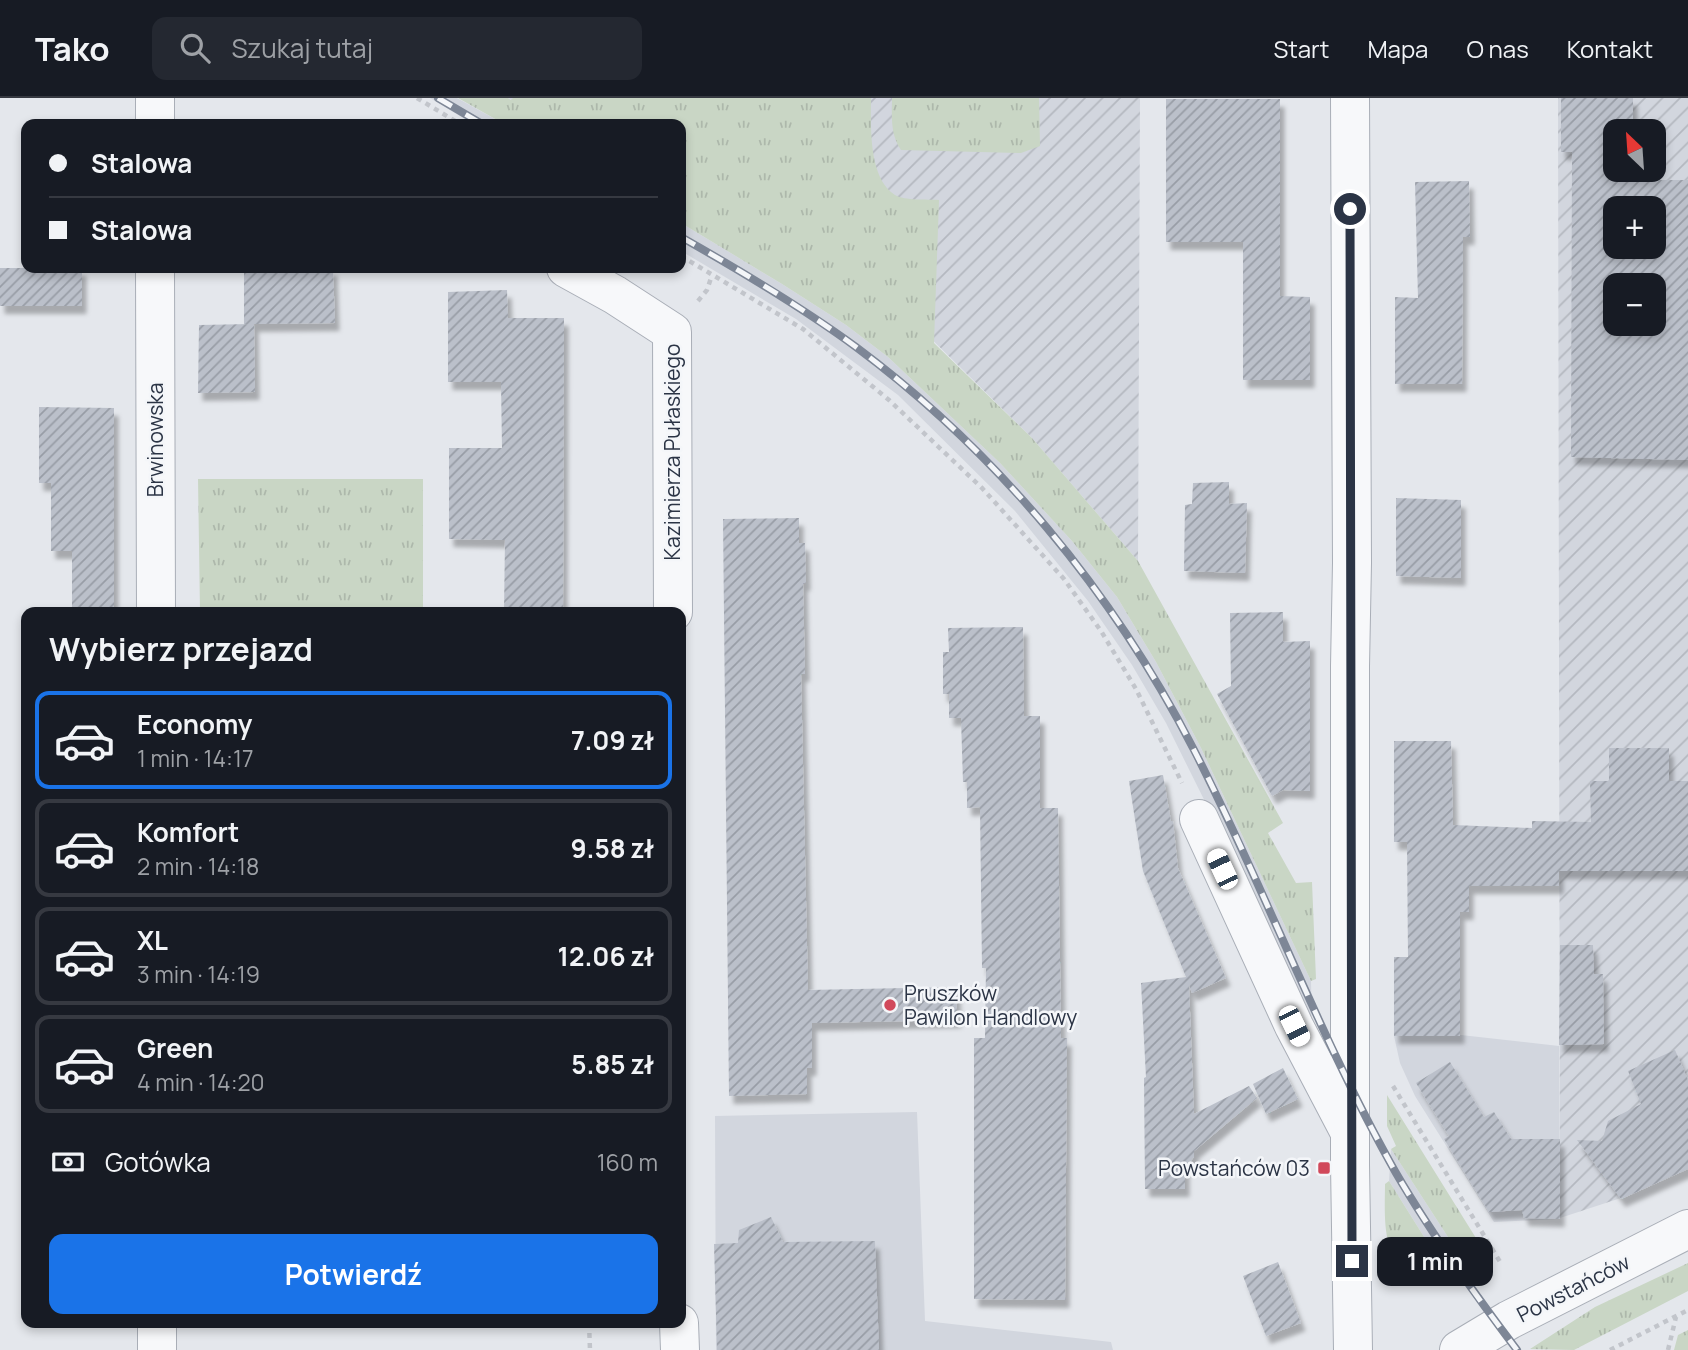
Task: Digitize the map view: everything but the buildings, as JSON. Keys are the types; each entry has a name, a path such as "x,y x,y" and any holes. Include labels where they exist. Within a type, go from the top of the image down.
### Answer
{"street":[{"path":"155,98 155,119"},
{"path":"1350,98 1350,1132 1353,1350"},
{"name":"Brwinowska","path":"155,273 156,607"},
{"name":"Kazimierza Pułaskiego","path":"575,273 672,332 673,607"},
{"path":"1199,819 1294,1026 1350,1132"},
{"name":"Powstańców","path":"1459,1350 1499,1326 1688,1229"},
{"path":"157,1328 157,1350"},
{"path":"679,1328 680,1350"}],"path":[{"path":"417,98 452,119"},
{"path":"686,259 803,329 889,400 1000,508 1064,579 1101,631 1136,689 1199,819"},
{"path":"1392,1084 1502,1265"},
{"path":"1610,1350 1688,1310"},
{"path":"1668,1350 1676,1316"},
{"path":"589,1328 590,1350"}],"shaded area":[{"path":"430,98 457,98 495,119 465,119"},
{"path":"508,98 1140,98 1138,561 1032,438 902,310 686,128 686,119 544,119"},
{"path":"1558,98 1688,98 1688,1169 1627,1196 1560,1218"},
{"path":"686,226 846,325 888,357 1000,463 1072,541 1117,597 1156,662 1201,748 1311,981 1312,1031 1236,864 1166,723 1132,665 1088,601 1015,511 898,395 796,319 686,254"},
{"path":"1461,1035 1559,1046 1560,1219 1494,1222 1415,1096 1400,1063 1394,1036"},
{"path":"917,1112 925,1321 1111,1342 1113,1350 716,1350 715,1116"},
{"path":"1391,1149 1468,1268 1448,1275 1389,1181"}],"green space":[{"path":"458,98 871,98 873,151 880,177 886,187 895,195 904,198 939,200 934,343 1032,438 1138,561 1283,823 1268,833 1296,883 1312,882 1316,979 1311,981 1201,748 1156,662 1117,597 1072,541 1000,463 888,357 846,325 686,226 686,119 495,119"},
{"path":"892,98 1039,98 1040,146 1021,153 901,150 893,132"},
{"path":"198,479 423,479 423,607 200,607"},
{"path":"1387,1095 1489,1259 1468,1268 1391,1149 1396,1146 1387,1126"},
{"path":"1389,1181 1448,1275 1428,1280 1416,1277 1404,1270 1396,1260 1390,1249 1385,1223 1385,1184"},
{"path":"1688,1263 1688,1291 1574,1350 1530,1349 1595,1307"},
{"path":"1688,1330 1688,1350 1674,1350 1678,1335"}],"railway":[{"path":"438,98 474,119"},
{"path":"686,240 813,317 908,388 957,432 1003,479 1047,528 1088,580 1126,634 1193,748 1342,1069 1396,1173 1454,1263 1517,1350"}],"place":[{"name":"Pruszków Pawilon Handlowy","path":"890,1005"},
{"name":"Powstańców 03","path":"1324,1168"}],"route":[{"path":"1350,209 1352,1261"}]}
